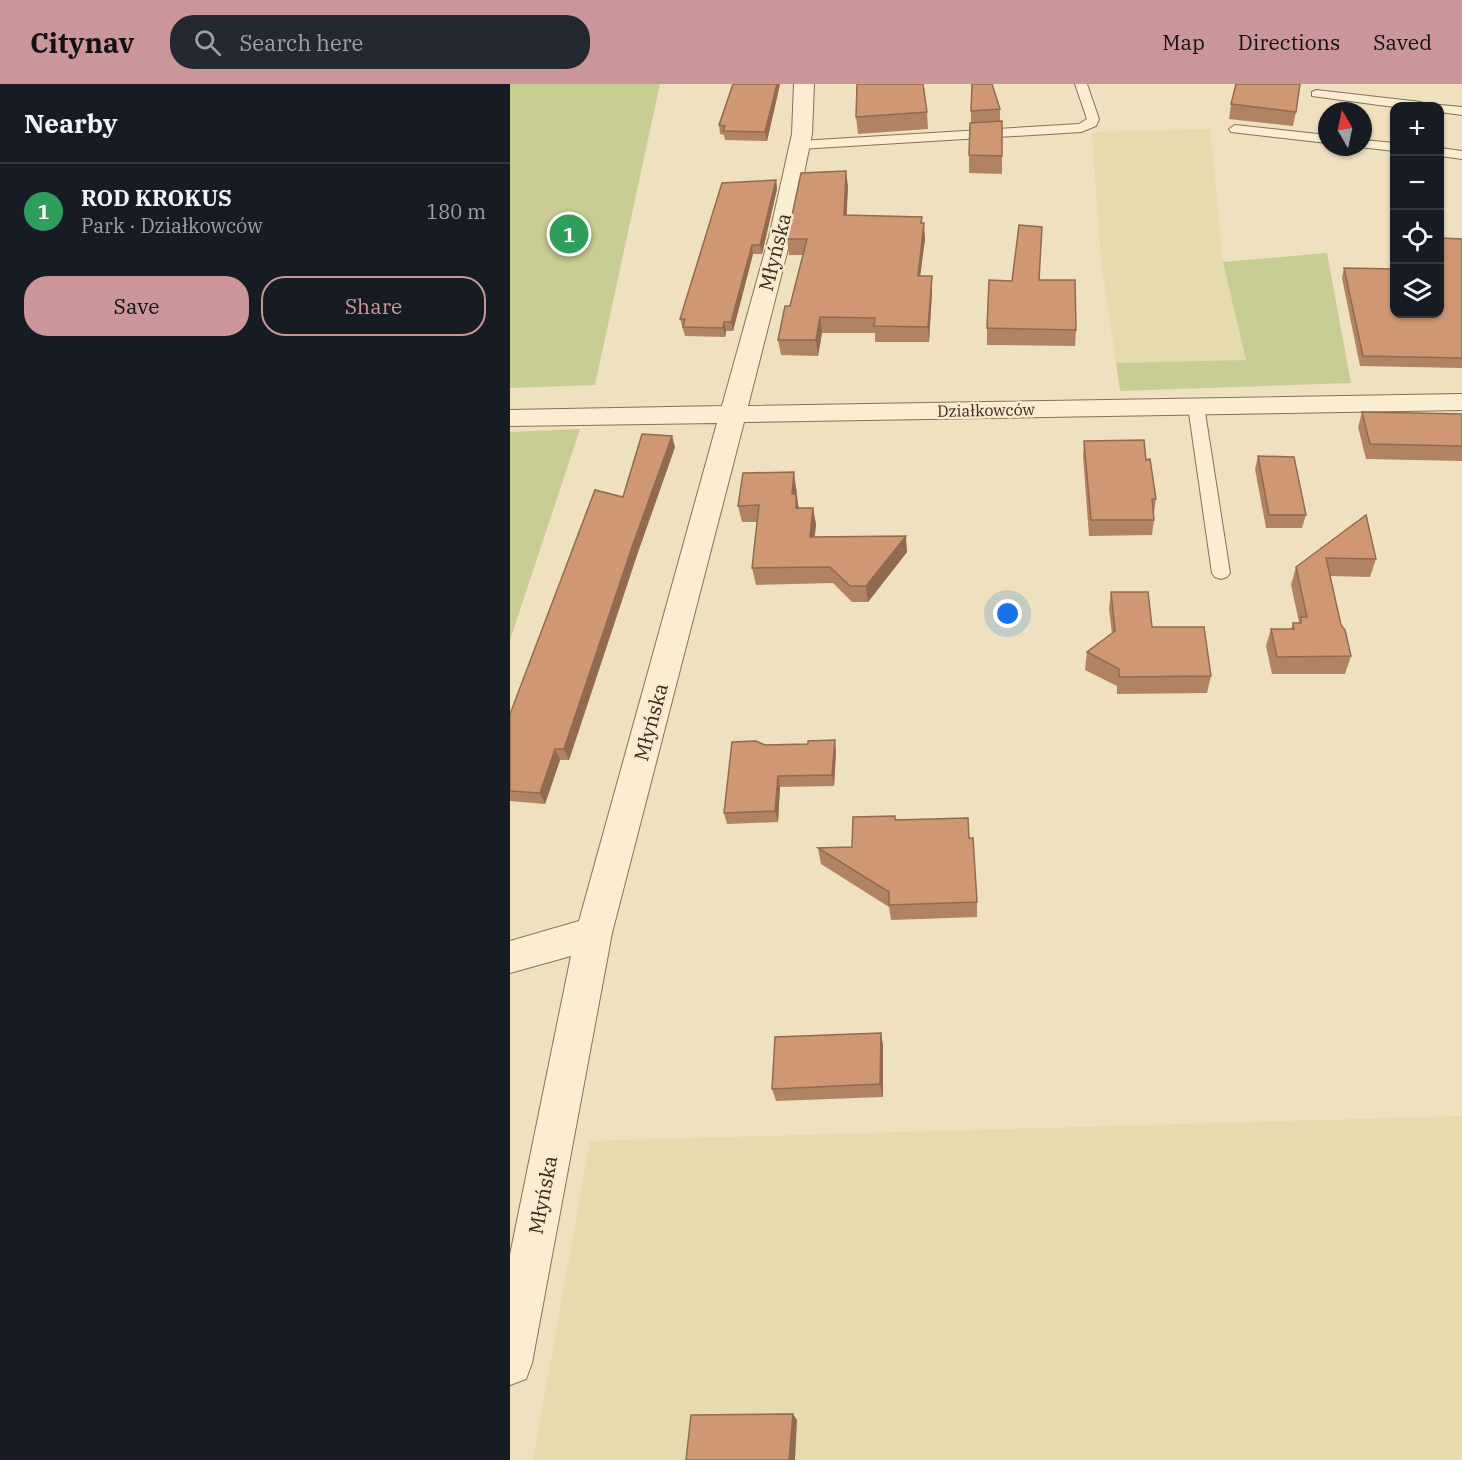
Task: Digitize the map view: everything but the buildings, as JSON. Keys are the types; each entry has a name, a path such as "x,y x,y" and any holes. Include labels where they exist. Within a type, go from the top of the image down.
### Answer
{"street":[{"name":"Młyńska","path":"510,1364 594,933 780,237 802,134 804,84"},
{"name":"Działkowców","path":"510,418 1462,402"},
{"path":"510,957 594,933"}],"lane":[{"path":"800,145 1081,128 1092,123 1093,119 1081,84"},
{"path":"1316,94 1390,102"},
{"path":"1444,109 1462,111"},
{"path":"1235,129 1318,139"},
{"path":"1372,145 1390,147"},
{"path":"1444,153 1462,155"},
{"path":"1196,406 1221,573"}],"shaded area":[{"path":"1210,129 1223,262 1247,360 1116,363 1101,259 1092,132"},
{"path":"1462,1116 1462,1460 533,1460 590,1141"}],"green space":[{"path":"510,84 660,84 595,385 510,388"},
{"path":"1327,253 1351,383 1120,391 1116,363 1246,360 1223,262"},
{"path":"580,429 510,640 510,432"}],"place":[{"name":"ROD KROKUS","path":"569,234"}]}
